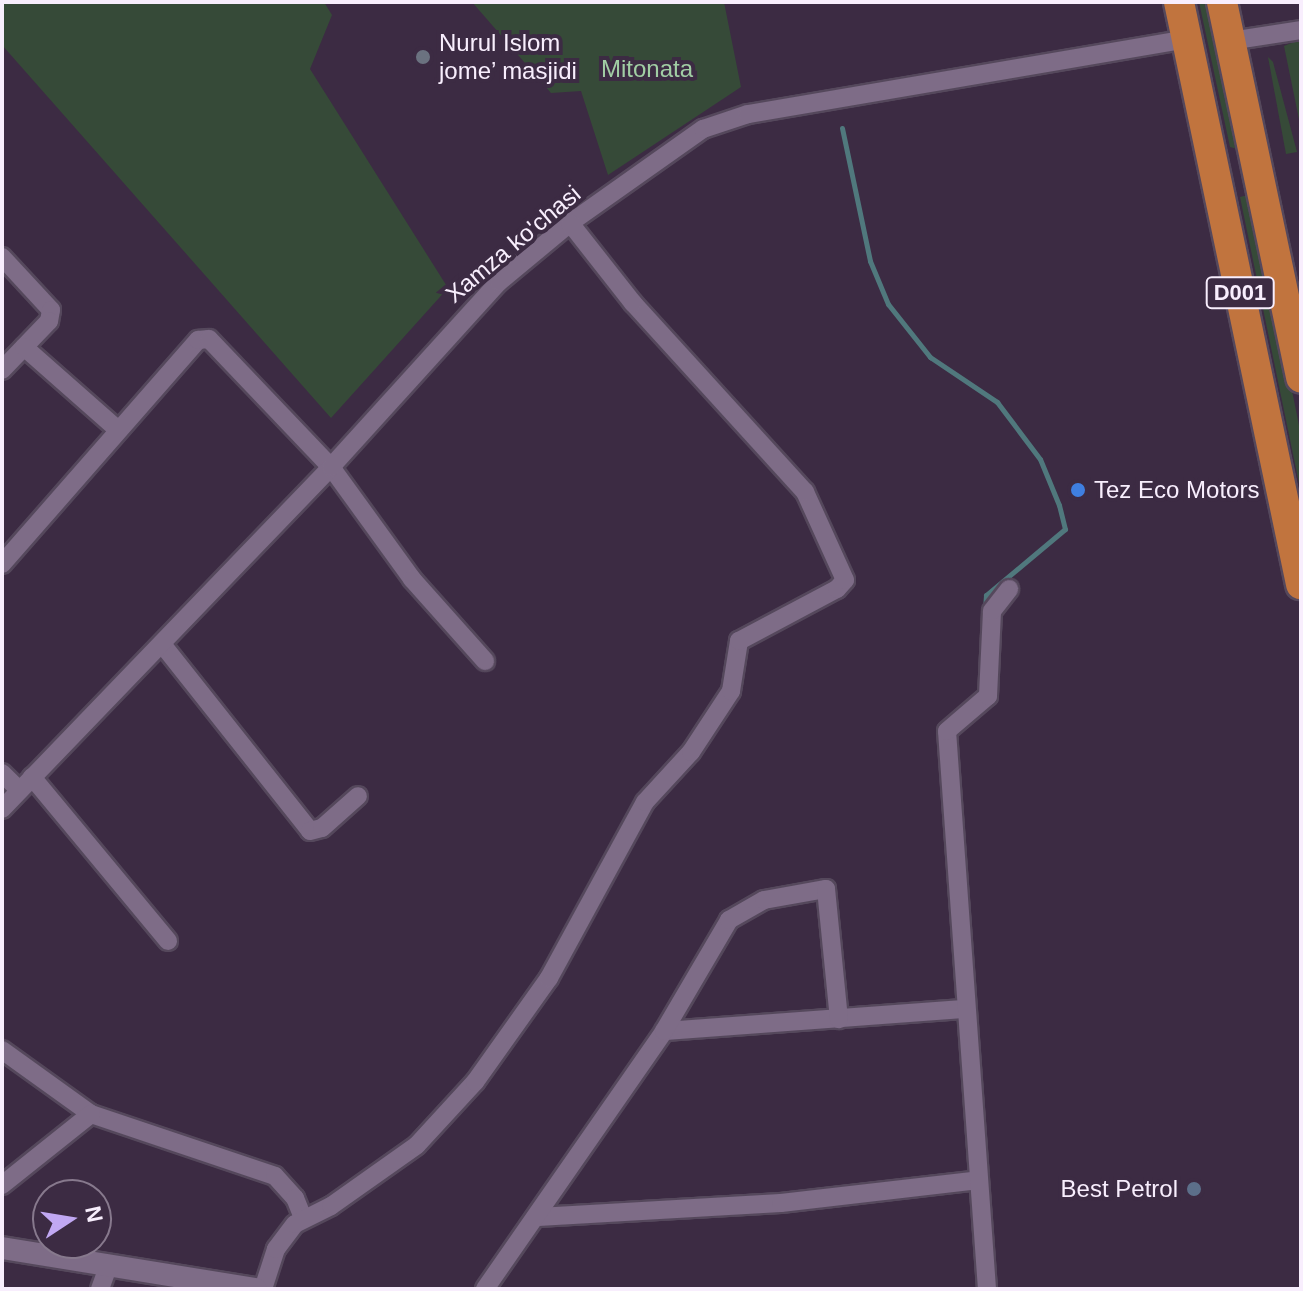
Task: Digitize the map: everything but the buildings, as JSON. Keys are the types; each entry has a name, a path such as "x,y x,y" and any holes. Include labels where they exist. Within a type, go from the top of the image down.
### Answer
{"highway":[{"name":"D001","path":"1179,2 1301,584"},
{"name":"D001","path":"1222,2 1301,378"},
{"path":"1213,162 1237,171 1254,155"}],"street":[{"path":"1230,41 1301,30"},
{"name":"Xamza ko'chasi","path":"2,809 331,467 453,327 570,223 703,129 748,114 1187,39"},
{"path":"263,1289 276,1249 303,1218 343,1198 449,1116 549,978 645,802 691,752 731,691 739,641 837,589 845,580 805,492 633,303 570,223"},
{"path":"2,257 51,310 49,321 2,370"},
{"path":"2,564 198,340 209,339 331,467 412,579 485,661"},
{"path":"24,347 117,429"},
{"path":"987,1289 964,1009 947,731 988,696 992,611 1009,589"},
{"path":"162,644 310,831 322,828 358,796"},
{"path":"2,773 26,784 168,941"},
{"path":"485,1289 538,1217 664,1031 729,920 764,900 826,889 839,1019"},
{"path":"664,1031 964,1009"},
{"path":"2,1050 91,1114 275,1176 295,1198 303,1218"},
{"path":"2,1185 91,1114"},
{"path":"538,1217 781,1203 979,1180"},
{"path":"2,1248 256,1289"},
{"path":"100,1289 108,1267"}],"green space":[{"path":"2,2 324,2 332,15 310,69 448,288 331,418 2,45"},
{"name":"Mitonata","path":"472,2 724,2 741,87 608,175 581,91 551,93"},
{"path":"1199,2 1211,2 1237,149 1230,147"},
{"path":"1301,39 1301,129 1284,46"},
{"path":"1268,57 1273,62 1297,152 1286,154"},
{"path":"1252,194 1301,435 1301,493 1240,197"}],"waterway":[{"path":"842,128 870,261 888,304 930,357 997,402 1040,459 1059,505 1065,529 986,595 985,609"}],"place":[{"name":"Nurul Islom jome’ masjidi","path":"423,57"},
{"name":"Tez Eco Motors","path":"1078,490"},
{"name":"Best Petrol","path":"1194,1189"}]}
